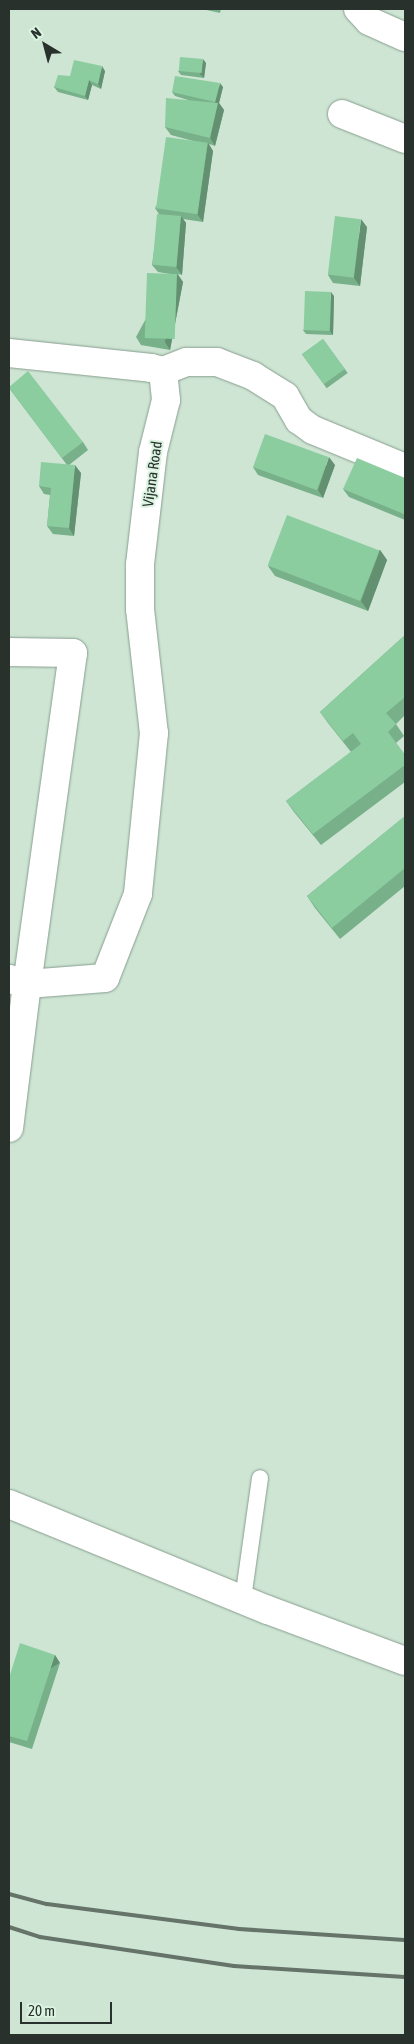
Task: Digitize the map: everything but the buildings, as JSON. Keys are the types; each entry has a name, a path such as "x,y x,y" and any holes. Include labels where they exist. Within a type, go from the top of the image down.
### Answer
{"street":[{"path":"358,9 369,21 405,38"},
{"path":"342,114 405,139"},
{"path":"9,353 163,372 187,362 217,362 244,373 285,396 299,420 313,430 405,468"},
{"name":"Vijana Road","path":"18,981 105,978 138,894 154,732 140,609 140,565 153,452 166,400 163,372"},
{"path":"9,652 73,653 18,981 9,1128"},
{"path":"9,1504 243,1599 405,1661"}],"lane":[{"path":"243,1599 260,1478"}],"railway":[{"path":"9,1894 47,1904 239,1929 405,1940"},
{"path":"9,1927 40,1937 234,1966 405,1977"}]}
